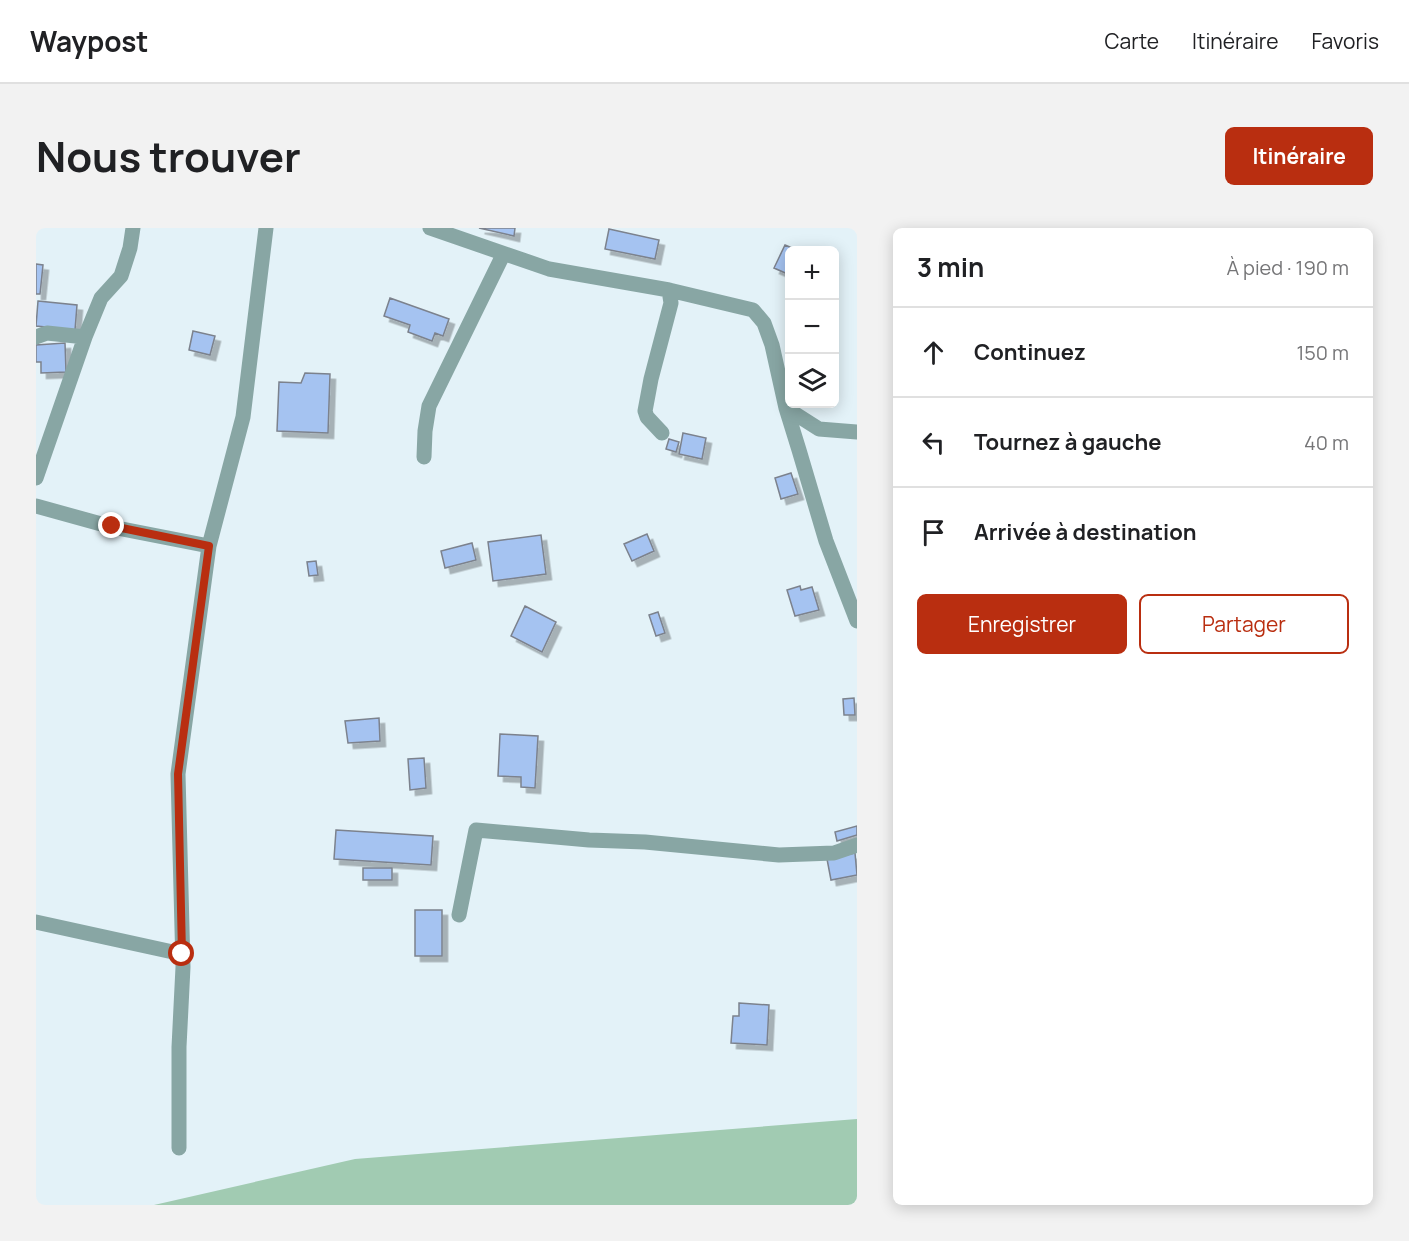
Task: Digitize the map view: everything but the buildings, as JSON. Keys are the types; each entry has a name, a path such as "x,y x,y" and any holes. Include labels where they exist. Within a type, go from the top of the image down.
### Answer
{"street":[{"path":"36,478 85,337 101,298 121,276 130,248 133,228"},
{"path":"179,1148 182,954 178,774 209,546 243,417 266,228"},
{"path":"430,228 549,269 669,290 753,310 764,323 772,345 785,404"},
{"path":"424,457 429,406 503,255"},
{"path":"662,433 647,417 645,411 671,303 669,290"},
{"path":"36,337 47,333 85,337"},
{"path":"786,408 819,429 857,432"},
{"path":"786,408 826,541 857,621"},
{"path":"799,450 819,429"},
{"path":"36,506 112,526 209,546"},
{"path":"459,915 476,830 589,840 645,842 779,855 834,853 857,845"},
{"path":"36,922 182,954"}],"green space":[{"path":"857,1119 857,1205 154,1205 355,1159"}],"route":[{"path":"112,526 209,546 178,774 182,954"}]}
